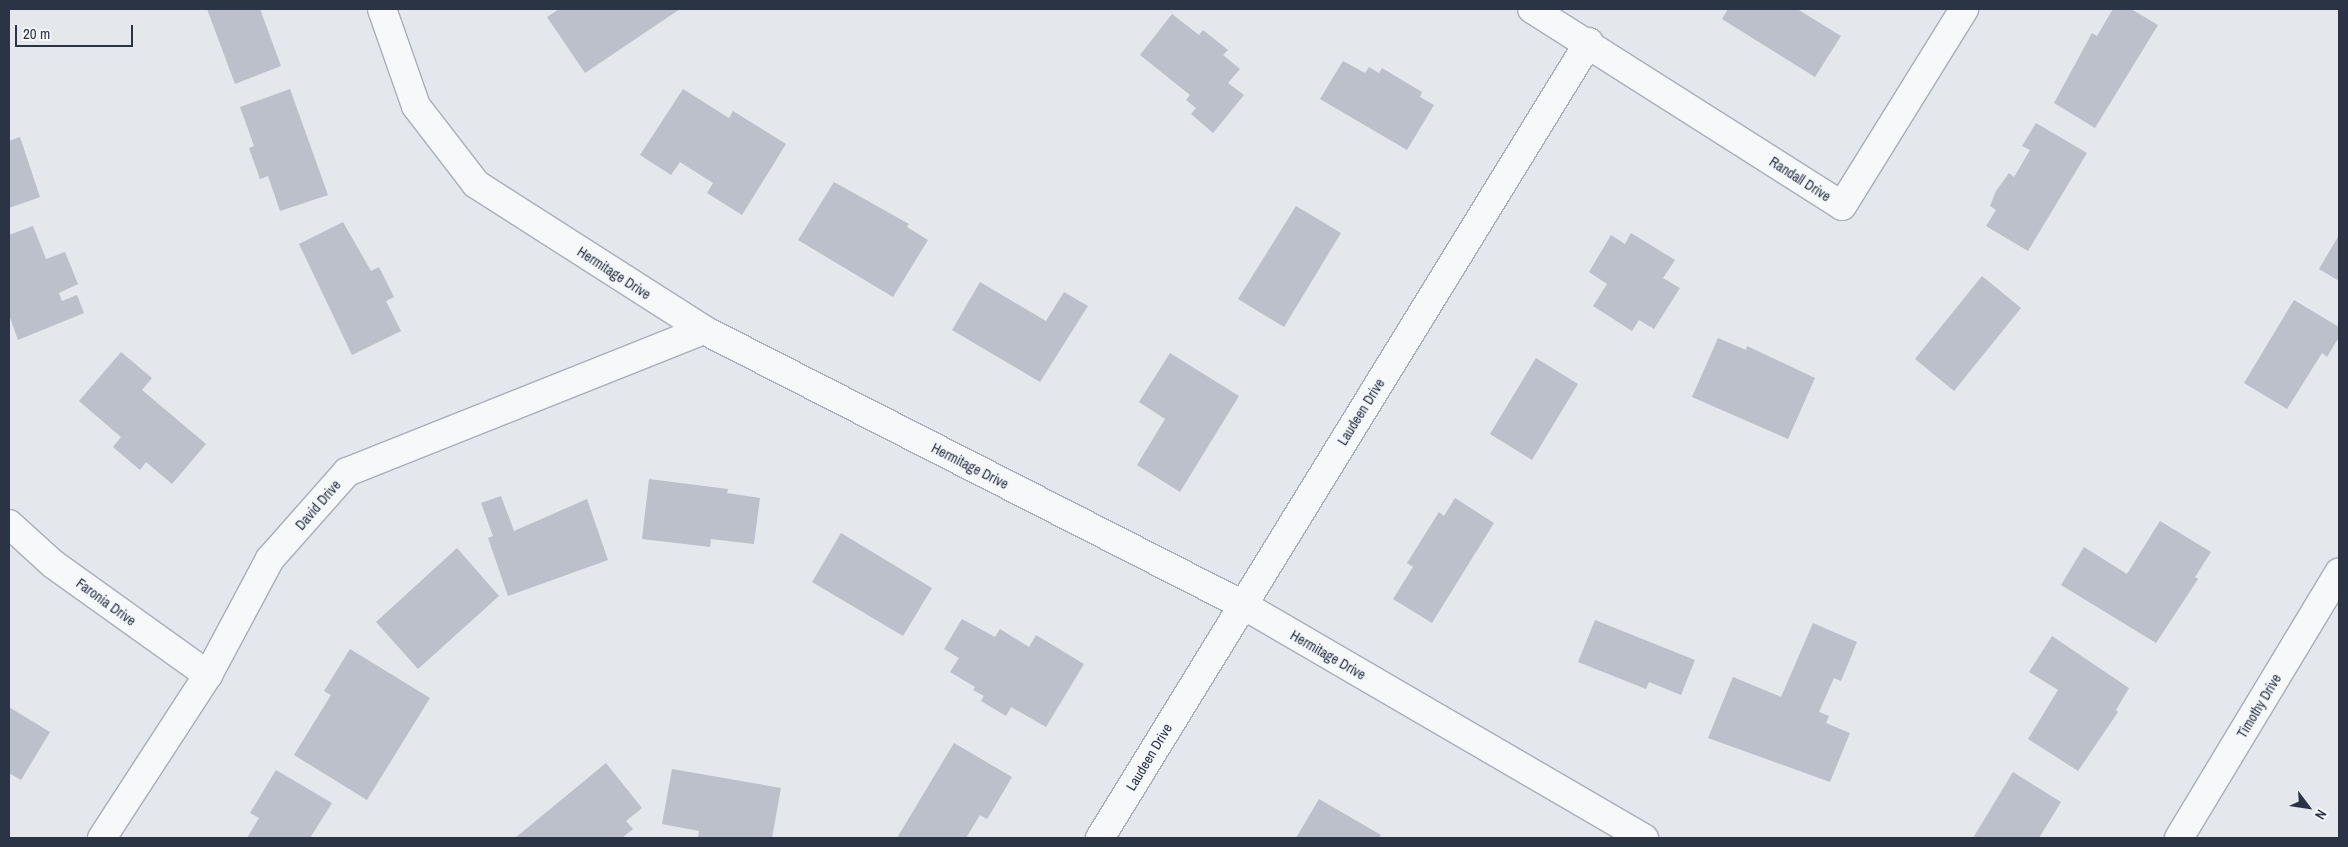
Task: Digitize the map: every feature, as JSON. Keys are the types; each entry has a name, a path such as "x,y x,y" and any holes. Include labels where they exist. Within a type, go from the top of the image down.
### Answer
{"street":[{"name":"Hermitage Drive","path":"382,9 416,106 476,184 704,330 1243,605 1644,838"},
{"path":"1532,9 1589,42"},
{"name":"Randall Drive","path":"1589,42 1842,206 1964,9"},
{"name":"Laudeen Drive","path":"1100,838 1589,42"},
{"name":"David Drive","path":"102,838 208,675 270,558 347,472 704,330"},
{"name":"Faronia Drive","path":"9,524 54,564 208,675"},
{"name":"Timothy Drive","path":"2179,838 2339,574"}],"building":[{"path":"207,9 260,9 281,66 235,84"},
{"path":"559,9 680,9 585,73 547,17"},
{"path":"1728,9 1797,9 1841,36 1815,77 1722,19"},
{"path":"2113,9 2131,9 2158,25 2095,128 2054,103 2092,33 2097,36"},
{"path":"1172,14 1199,35 1203,30 1228,50 1223,55 1240,69 1228,83 1244,95 1213,133 1191,114 1196,108 1186,100 1190,95 1140,55"},
{"path":"1343,61 1365,73 1369,67 1379,73 1382,68 1422,92 1420,97 1434,105 1407,150 1320,99"},
{"path":"290,89 328,195 280,211 268,176 260,179 249,148 254,146 240,107"},
{"path":"683,89 729,118 733,111 786,144 742,215 707,193 713,183 680,162 671,175 640,155"},
{"path":"2036,123 2087,153 2028,251 1986,226 1996,210 1990,206 1996,191 2009,173 2014,177 2030,150 2022,146"},
{"path":"20,137 40,197 9,208 9,141"},
{"path":"834,182 909,224 907,227 928,240 893,297 798,240"},
{"path":"1296,206 1341,233 1284,327 1238,299"},
{"path":"343,222 371,271 379,267 394,297 386,301 401,331 352,355 299,244"},
{"path":"33,226 46,259 65,252 78,284 59,293 62,301 77,295 84,313 18,340 9,315 9,235"},
{"path":"1631,233 1675,260 1663,278 1680,288 1654,329 1639,320 1632,331 1593,306 1607,284 1589,272 1611,235 1625,244"},
{"path":"2339,235 2339,281 2319,269"},
{"path":"1982,276 2021,308 1954,391 1915,359"},
{"path":"980,282 1046,321 1064,292 1088,306 1040,382 952,330"},
{"path":"2294,300 2339,327 2339,337 2327,357 2322,353 2287,409 2244,383"},
{"path":"1718,338 1746,350 1747,346 1815,378 1788,439 1692,397"},
{"path":"121,352 152,378 142,390 206,444 172,484 146,462 140,470 113,447 121,437 79,401"},
{"path":"1170,353 1239,396 1180,492 1137,465 1165,419 1139,402"},
{"path":"1536,358 1578,384 1532,460 1490,434"},
{"path":"649,479 728,489 727,493 760,498 754,544 711,539 710,547 642,539"},
{"path":"501,496 514,531 587,499 608,560 508,596 488,538 493,536 481,503"},
{"path":"1455,498 1494,523 1432,623 1393,599 1413,567 1407,563 1439,512 1444,516"},
{"path":"2160,521 2211,552 2195,577 2198,579 2156,643 2061,585 2084,547 2127,574"},
{"path":"841,533 932,588 903,636 812,582"},
{"path":"457,548 499,596 418,669 376,622"},
{"path":"962,619 995,637 1000,629 1029,647 1036,635 1084,664 1046,727 1011,707 1006,716 981,701 984,696 973,690 975,687 950,672 959,658 944,649"},
{"path":"1595,620 1695,660 1681,695 1649,682 1646,689 1578,662"},
{"path":"1813,623 1857,642 1841,681 1834,678 1819,712 1829,716 1826,723 1850,733 1830,782 1708,738 1733,677 1781,697"},
{"path":"2052,636 2129,688 2116,710 2118,712 2078,771 2028,739 2058,690 2029,672"},
{"path":"350,649 430,698 367,800 294,755 331,695 324,691"},
{"path":"9,707 50,732 21,780 9,773"},
{"path":"954,743 1012,777 992,811 987,819 980,815 966,838 897,838"},
{"path":"606,763 642,808 626,821 633,829 622,838 515,838"},
{"path":"672,769 781,788 772,838 698,838 699,831 662,824"},
{"path":"276,770 332,803 310,838 247,838 259,818 250,813"},
{"path":"2013,772 2061,802 2039,838 1973,838"},
{"path":"1319,799 1381,835 1379,838 1296,838"}]}
